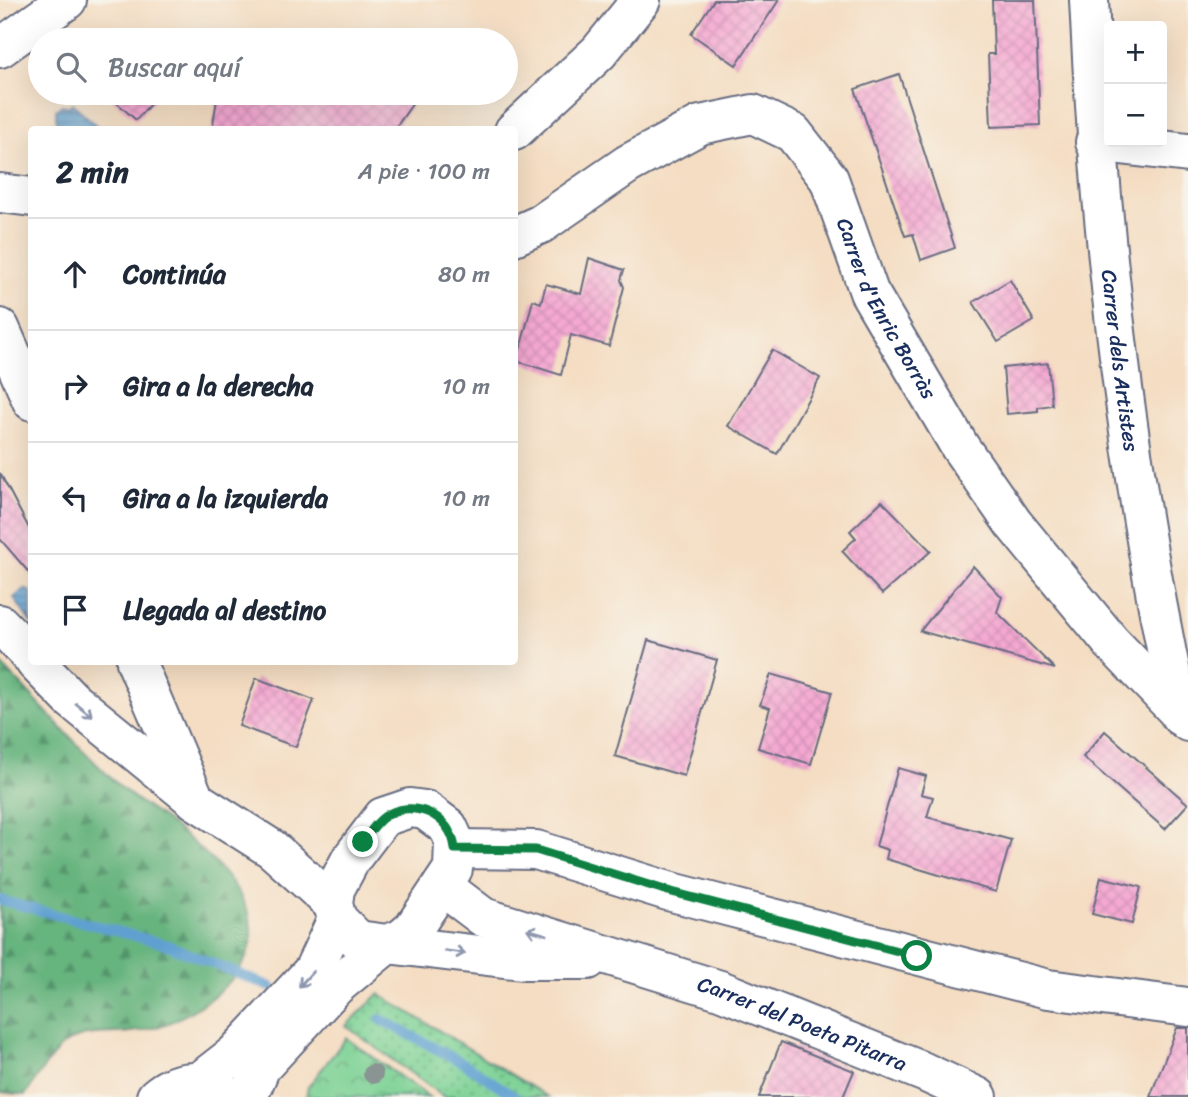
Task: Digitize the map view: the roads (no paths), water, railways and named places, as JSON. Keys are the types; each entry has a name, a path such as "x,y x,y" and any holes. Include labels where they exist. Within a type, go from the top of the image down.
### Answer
{"street":[{"path":"0,48 67,0"},
{"path":"518,127 599,52 641,0"},
{"name":"Carrer dels Artistes","path":"1088,0 1095,142 1125,419 1150,578 1184,720"},
{"name":"Carrer d'Enric Borràs","path":"518,234 541,223 628,164 700,125 753,114 793,133 830,179 869,292 960,447 1038,553 1111,642 1184,720"},
{"path":"1095,142 1188,153"},
{"path":"0,193 28,196"},
{"path":"0,328 28,392"},
{"path":"0,624 28,653"},
{"path":"38,665 71,699 195,800 272,849 335,911 358,940 387,944"},
{"path":"137,665 195,800"},
{"path":"156,1097 164,1089 181,1083 214,1090 235,1054 313,971 335,911 335,889 351,859 383,817 410,808 425,810 438,817 448,827 455,849 453,869 442,886 412,929 401,939 387,944 336,986 261,1066 248,1097"},
{"path":"272,849 351,859"},
{"path":"455,849 536,850 668,891 1048,989 1188,1007"},
{"name":"Carrer del Poeta Pitarra","path":"442,886 483,917 720,990 924,1072 978,1097"},
{"name":"Carrer del Poeta Pitarra","path":"387,944 522,960 625,960"}],"water":[{"path":"62,105 74,105 97,126 62,126 56,121 56,110"},
{"path":"25,589 28,590 28,619 14,598"}],"waterway":[{"path":"0,900 165,944 271,987"},
{"path":"380,1019 465,1064 516,1097"}]}
